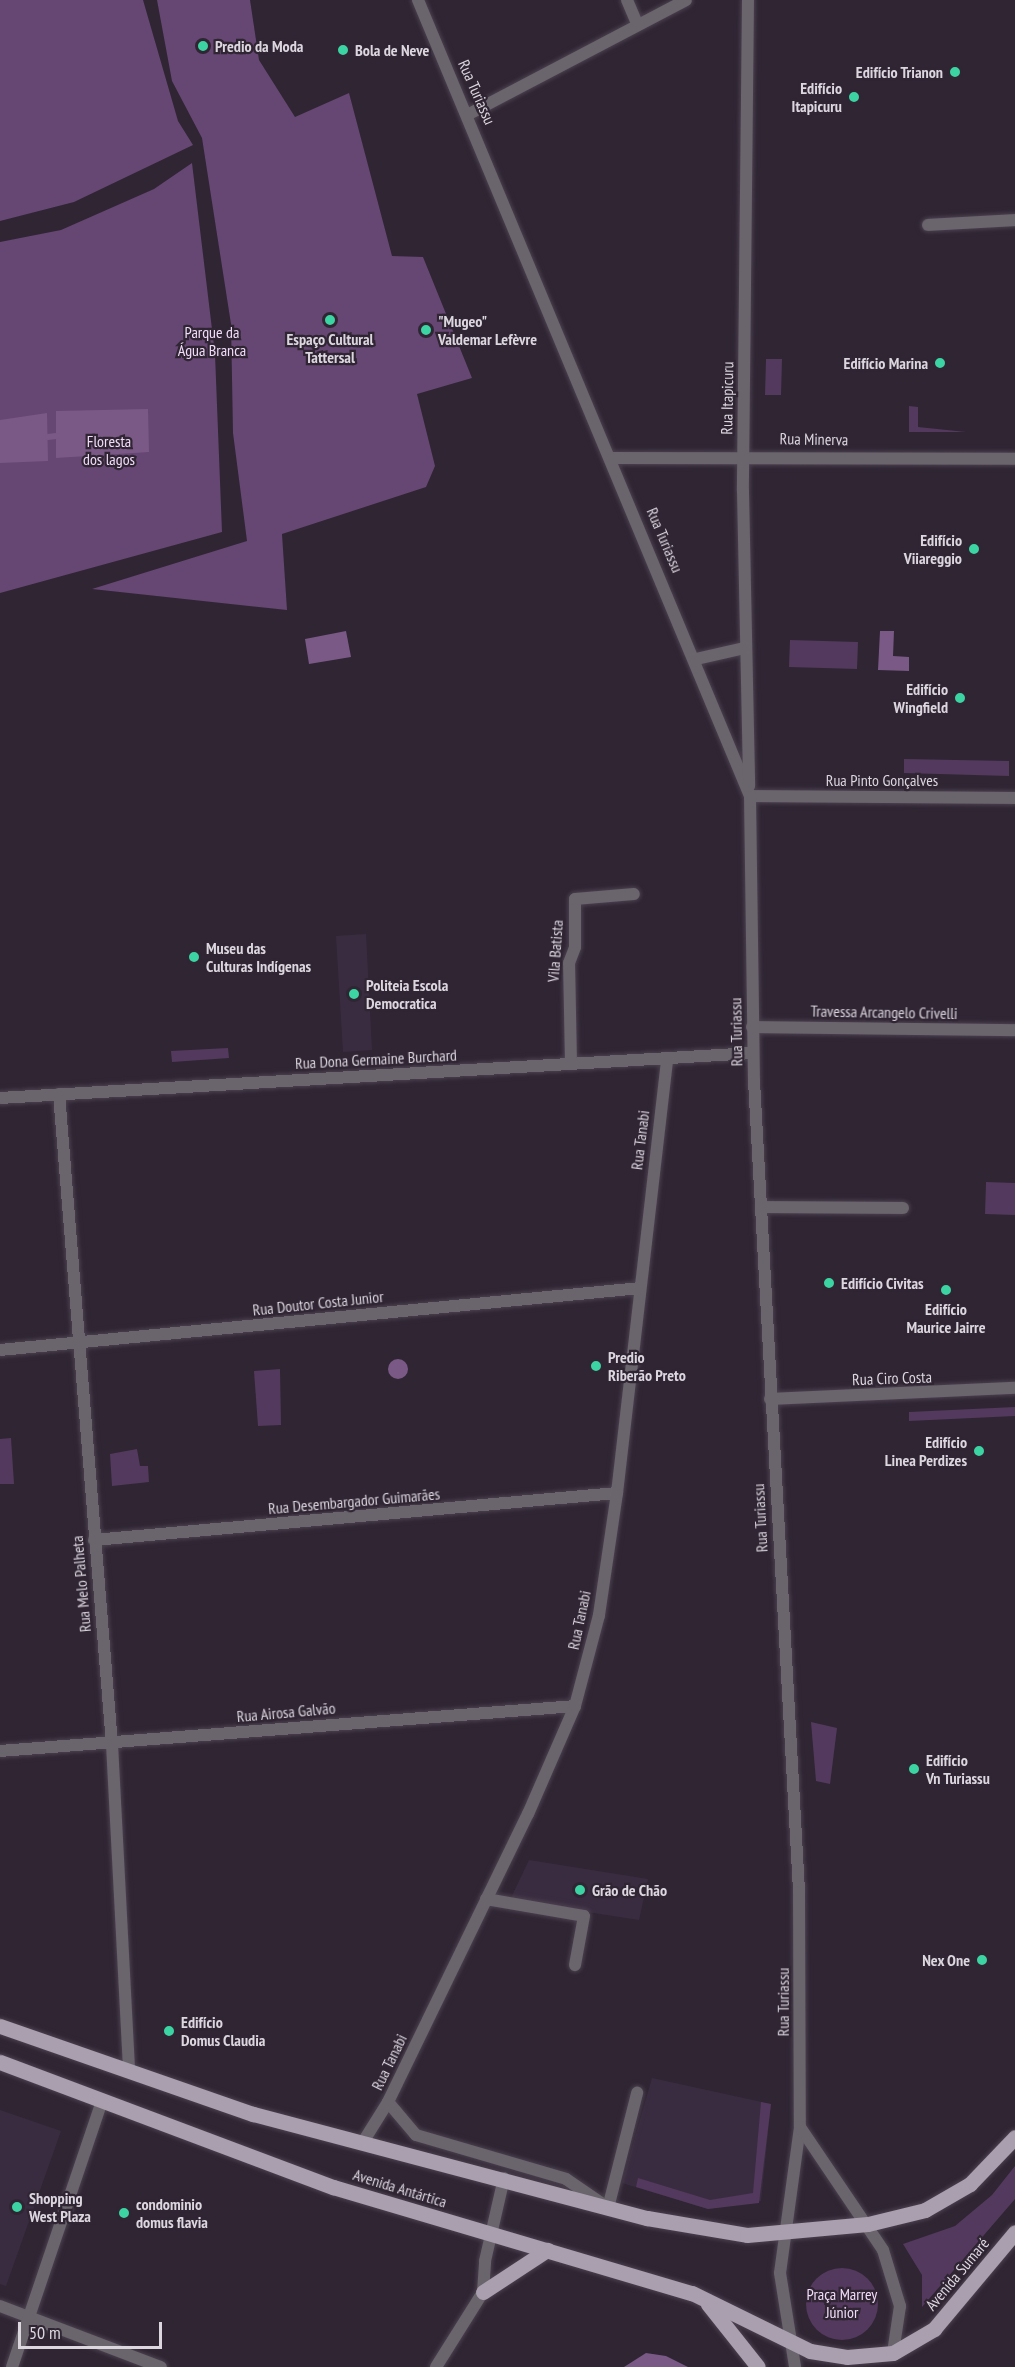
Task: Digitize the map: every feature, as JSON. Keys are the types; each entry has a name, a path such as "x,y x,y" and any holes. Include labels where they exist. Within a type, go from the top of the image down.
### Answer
{"main road":[{"name":"Avenida Antártica","path":"0,2026 129,2072 363,2142 504,2178 608,2208 747,2235 785,2232"},
{"name":"Avenida Antártica","path":"0,2062 101,2104 333,2187 491,2232 702,2297 789,2343"},
{"path":"785,2232 868,2224 947,2200 970,2184 1015,2137"},
{"name":"Avenida Sumaré","path":"890,2360 934,2329 1015,2232"},
{"path":"483,2292 547,2250"},
{"path":"702,2297 758,2367"},
{"path":"789,2343 847,2357 890,2360"}],"street":[{"name":"Rua Turiassu","path":"418,0 469,114 696,659 750,796 753,1053 770,1399 799,1892 800,2127 785,2232"},
{"path":"627,0 637,24"},
{"path":"469,114 686,0"},
{"name":"Rua Itapicuru","path":"748,0 743,455 745,648 750,796"},
{"path":"927,225 1015,220"},
{"name":"Rua Minerva","path":"612,458 743,455 1015,459"},
{"path":"696,659 745,648"},
{"name":"Rua Pinto Gonçalves","path":"750,796 1015,798"},
{"name":"Vila Batista","path":"572,1064 569,963 575,947 574,899 634,894"},
{"name":"Travessa Arcangelo Crivelli","path":"752,1027 1015,1030"},
{"name":"Rua Dona Germaine Burchard","path":"0,1098 753,1053"},
{"name":"Rua Tanabi","path":"363,2142 388,2102 486,1899 575,1706 599,1615 617,1493 667,1059"},
{"name":"Rua Melo Palheta","path":"60,1094 77,1343 112,1744 129,2072"},
{"path":"761,1207 903,1208"},
{"name":"Rua Doutor Costa Junior","path":"0,1350 640,1288"},
{"name":"Rua Ciro Costa","path":"770,1399 1015,1388"},
{"name":"Rua Desembargador Guimarães","path":"94,1540 617,1493"},
{"name":"Rua Airosa Galvão","path":"0,1751 575,1706"},
{"path":"486,1899 584,1916 574,1965"},
{"path":"608,2208 638,2093"},
{"name":"Avenida Antártica","path":"388,2102 416,2135 566,2179 608,2208"},
{"path":"12,2367 101,2104"},
{"path":"800,2127 868,2224 883,2250 900,2306 890,2360"},
{"path":"436,2367 483,2292 491,2232 504,2178"},
{"path":"785,2232 780,2273 789,2343 795,2367"},
{"path":"0,2306 161,2367"}],"shaded area":[{"path":"148,409 149,452 56,458 56,411"},
{"path":"47,413 48,461 0,463 0,420"},
{"path":"346,631 351,657 309,664 305,639"},
{"path":"880,631 894,631 893,656 909,657 909,671 878,670"},
{"name":"Politeia Escola Democratica","path":"366,934 372,1050 343,1052 336,936"},
{"path":"398,1359 405,1362 408,1369 405,1376 398,1379 391,1376 388,1369 391,1362"},
{"name":"Grão de Chão","path":"529,1860 648,1879 639,1920 510,1900"},
{"path":"652,2078 771,2104 761,2201 708,2209 622,2183"},
{"name":"Shopping West Plaza","path":"0,2110 61,2131 6,2286 0,2284"},
{"path":"646,2353 666,2356 688,2367 624,2367"}],"green space":[{"path":"0,0 143,0 178,121 193,145 74,202 0,221"},
{"path":"157,0 250,0 259,60 295,117 349,93 392,256 423,257 472,378 417,394 435,466 426,487 282,534 287,610 92,589 247,541 233,433 231,324 202,138 172,81"},
{"name":"Floresta dos lagos","path":"192,163 215,354 222,532 0,593 0,242 61,230 154,189"},
{"path":"766,359 782,359 781,395 765,395"},
{"path":"909,406 918,407 918,427 966,432 909,432"},
{"path":"790,640 858,642 857,669 789,667"},
{"path":"904,759 1009,761 1009,776 904,773"},
{"path":"228,1048 229,1058 172,1062 171,1051"},
{"path":"986,1182 1015,1183 1015,1215 985,1214"},
{"path":"280,1369 281,1425 258,1426 254,1371"},
{"path":"1015,1407 1015,1416 909,1421 909,1412"},
{"path":"11,1438 14,1484 0,1484 0,1439"},
{"path":"137,1449 140,1466 148,1466 149,1482 112,1486 110,1454"},
{"path":"811,1722 837,1728 830,1784 816,1781"},
{"path":"761,2102 771,2104 759,2203 708,2209 636,2187 638,2178 710,2200 753,2193"},
{"path":"1015,2166 1015,2199 922,2307 922,2275 903,2244 955,2226 992,2195"},
{"name":"Praça Marrey Júnior","path":"842,2268 862,2274 872,2284 878,2304 872,2324 862,2334 842,2340 822,2334 812,2324 806,2304 812,2284 822,2274"}],"waterway":[{"path":"48,437 56,436"}],"place":[{"name":"Predio da Moda","path":"203,46"},
{"name":"Bola de Neve","path":"343,50"},
{"name":"Edifício Trianon","path":"955,72"},
{"name":"Edifício Itapicuru","path":"854,97"},
{"name":"Espaço Cultural Tattersal","path":"330,320"},
{"name":"\"Mugeo\" Valdemar Lefèvre","path":"426,330"},
{"name":"Edifício Marina","path":"940,363"},
{"name":"Edifício Viiareggio","path":"974,549"},
{"name":"Edifício Wingfield","path":"960,698"},
{"name":"Museu das Culturas Indígenas","path":"194,957"},
{"name":"Politeia Escola Democratica","path":"354,994"},
{"name":"Edifício Civitas","path":"829,1283"},
{"name":"Edifício Maurice Jairre","path":"946,1290"},
{"name":"Predio Riberão Preto","path":"596,1366"},
{"name":"Edifício Linea Perdizes","path":"979,1451"},
{"name":"Edifício Vn Turiassu","path":"914,1769"},
{"name":"Grão de Chão","path":"580,1890"},
{"name":"Nex One","path":"982,1960"},
{"name":"Edifício Domus Claudia","path":"169,2031"},
{"name":"Shopping West Plaza","path":"17,2207"},
{"name":"condominio domus flavia","path":"124,2213"}],"park label":[{"name":"Parque da Água Branca","path":"212,341"}]}
